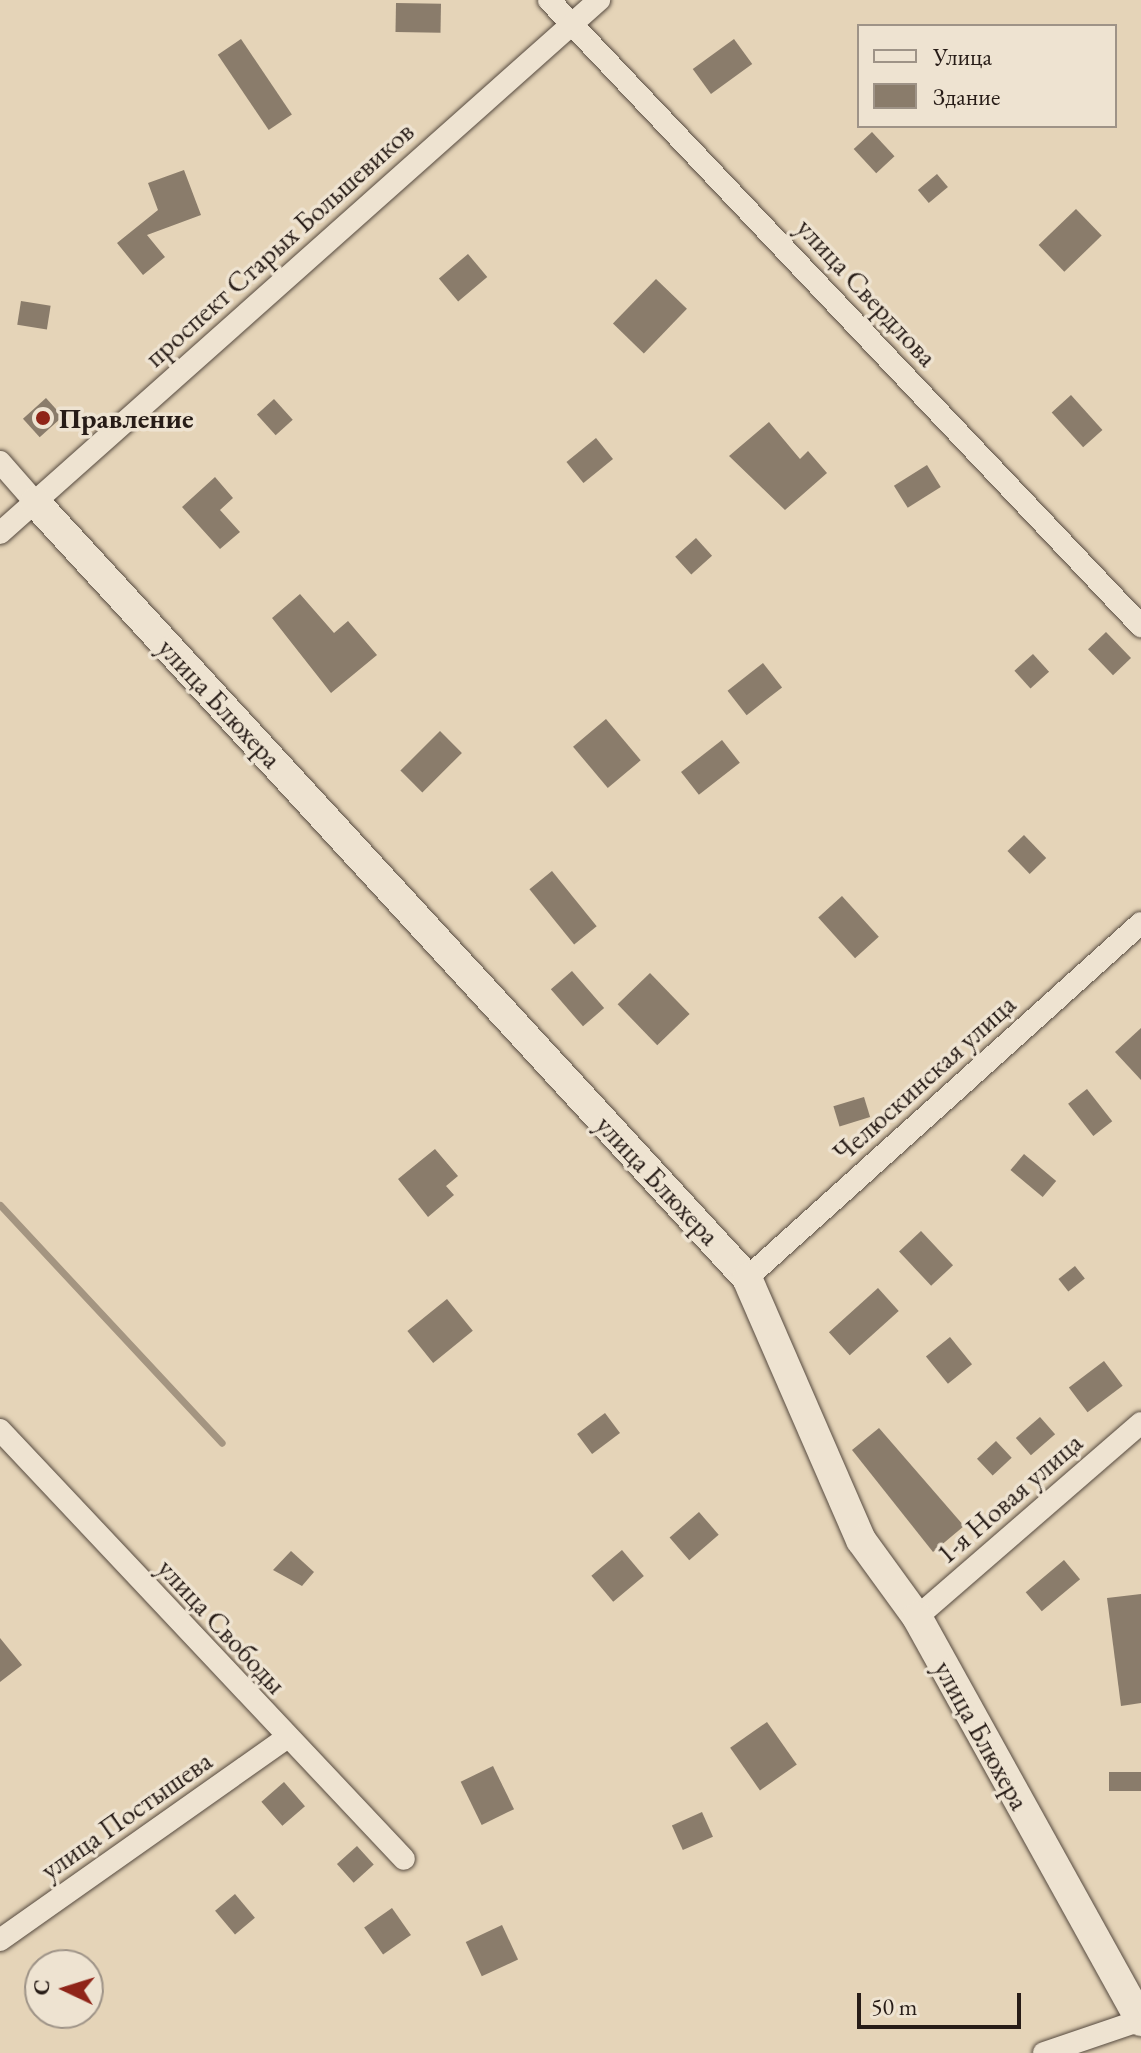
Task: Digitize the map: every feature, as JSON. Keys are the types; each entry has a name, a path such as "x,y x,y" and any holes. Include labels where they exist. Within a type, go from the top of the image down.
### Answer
{"street":[{"name":"улица Свердлова","path":"549,0 1141,626"},
{"name":"проспект Старых Большевиков","path":"0,533 599,0"},
{"name":"улица Блюхера","path":"0,462 747,1278 861,1540 917,1617 1140,2021"},
{"name":"Челюскинская улица","path":"747,1278 1141,923"},
{"name":"1-я Новая улица","path":"917,1617 1141,1423"},
{"name":"улица Свободы","path":"0,1430 286,1738 404,1859"},
{"name":"улица Постышева","path":"0,1940 286,1738"},
{"path":"1044,2053 1140,2021"}],"building":[{"path":"396,3 441,4 440,33 395,32"},
{"path":"241,39 292,114 269,130 218,55"},
{"path":"734,39 752,64 711,94 693,69"},
{"path":"872,132 895,156 876,173 854,149"},
{"path":"184,170 201,215 147,235 165,257 143,275 117,243 158,210 148,183"},
{"path":"937,174 948,187 929,203 918,190"},
{"path":"1076,209 1102,236 1064,272 1039,245"},
{"path":"468,254 487,277 458,301 439,278"},
{"path":"656,279 687,309 644,353 613,324"},
{"path":"21,301 51,306 47,329 17,325"},
{"path":"1071,395 1102,430 1083,447 1052,412"},
{"name":"Правление","path":"46,398 63,417 40,437 23,419"},
{"path":"274,399 293,420 276,435 257,414"},
{"path":"769,422 800,459 808,451 827,473 785,510 729,456"},
{"path":"596,438 613,459 583,483 566,462"},
{"path":"927,465 941,487 908,508 894,486"},
{"path":"215,477 233,498 220,510 240,532 220,549 182,507"},
{"path":"696,538 712,556 691,575 675,557"},
{"path":"300,594 334,633 348,621 377,655 331,693 272,618"},
{"path":"1106,632 1131,658 1113,675 1088,649"},
{"path":"1033,654 1049,672 1030,689 1014,671"},
{"path":"763,663 782,687 747,715 728,691"},
{"path":"606,719 641,760 608,788 573,747"},
{"path":"440,731 462,753 422,793 400,771"},
{"path":"722,740 740,763 699,795 681,772"},
{"path":"1024,835 1046,858 1030,874 1007,851"},
{"path":"552,871 597,926 574,944 529,889"},
{"path":"842,896 879,937 855,958 818,917"},
{"path":"572,971 604,1008 583,1026 551,989"},
{"path":"650,973 690,1014 657,1045 618,1004"},
{"path":"1141,1028 1141,1080 1115,1052"},
{"path":"1087,1089 1112,1121 1093,1136 1068,1104"},
{"path":"864,1097 870,1117 840,1126 833,1106"},
{"path":"435,1149 458,1176 446,1186 454,1195 428,1217 398,1179"},
{"path":"1024,1154 1056,1181 1043,1197 1011,1170"},
{"path":"921,1231 953,1265 931,1286 899,1251"},
{"path":"1075,1266 1085,1279 1068,1292 1058,1279"},
{"path":"878,1288 899,1311 850,1355 829,1332"},
{"path":"447,1299 473,1331 433,1363 407,1331"},
{"path":"950,1337 972,1364 948,1384 926,1357"},
{"path":"1104,1361 1123,1386 1088,1412 1069,1387"},
{"path":"605,1413 620,1433 592,1454 577,1434"},
{"path":"1040,1417 1055,1434 1031,1455 1016,1438"},
{"path":"879,1428 964,1526 933,1552 852,1450"},
{"path":"996,1441 1012,1458 993,1476 977,1459"},
{"path":"699,1512 719,1535 689,1560 670,1538"},
{"path":"622,1550 644,1576 613,1602 591,1576"},
{"path":"291,1551 314,1572 302,1586 273,1570"},
{"path":"1064,1560 1080,1579 1042,1611 1026,1592"},
{"path":"1141,1594 1141,1703 1121,1706 1107,1598"},
{"path":"0,1638 22,1665 0,1682"},
{"path":"767,1722 797,1765 760,1790 730,1748"},
{"path":"493,1766 514,1809 482,1825 461,1782"},
{"path":"1109,1772 1141,1772 1141,1791 1109,1791"},
{"path":"284,1782 305,1806 282,1826 261,1802"},
{"path":"702,1812 713,1837 683,1850 672,1825"},
{"path":"357,1846 374,1865 354,1883 337,1864"},
{"path":"235,1894 255,1918 235,1934 215,1911"},
{"path":"392,1908 411,1935 383,1955 364,1928"},
{"path":"502,1925 518,1959 482,1976 466,1942"}],"waterway":[{"path":"0,1205 222,1443"}],"place":[{"name":"Правление","path":"43,418"}]}
